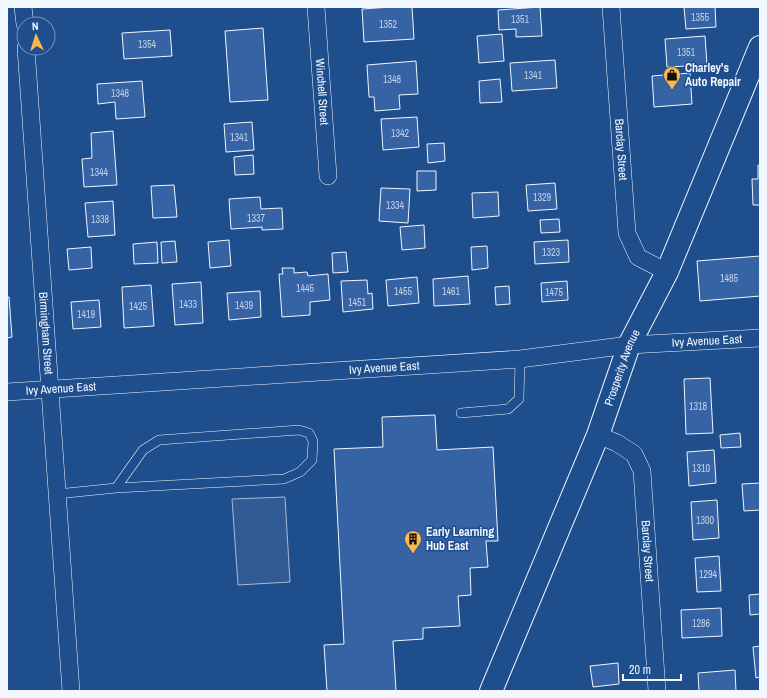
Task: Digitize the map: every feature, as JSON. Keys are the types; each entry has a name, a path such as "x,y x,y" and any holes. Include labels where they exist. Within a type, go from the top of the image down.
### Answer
{"street":[{"name":"Winchell Street","path":"316,7 328,176"},
{"name":"Barclay Street","path":"611,7 627,233 638,257 667,272"},
{"name":"Prosperity Avenue","path":"491,691 598,435 629,346 667,272 760,47"},
{"name":"Birmingham Street","path":"27,56 71,691"},
{"name":"Ivy Avenue East","path":"7,392 520,359 629,346 760,338"},
{"name":"Barclay Street","path":"598,435 617,443 634,454 642,471 657,691"}],"lane":[{"path":"461,413 508,409 519,399 520,359"},
{"path":"57,494 116,488 284,479 300,472 312,460 313,442 309,433 299,430 159,440 143,450 116,488"}],"shaded area":[{"path":"285,497 290,582 238,585 232,499"}],"building":[{"path":"412,7 414,39 364,42 362,9"},
{"path":"540,7 542,36 516,37 516,29 499,30 498,10"},
{"path":"684,7 715,7 716,27 686,29"},
{"path":"263,28 268,100 230,102 225,31"},
{"path":"170,30 172,56 124,59 122,33"},
{"path":"502,34 504,61 479,63 477,36"},
{"path":"705,36 707,65 667,67 665,39"},
{"path":"555,60 557,88 512,91 510,63"},
{"path":"416,61 418,94 399,95 400,109 375,111 374,97 369,97 367,65"},
{"name":"Charley's Auto Repair","path":"690,73 692,104 654,107 652,76"},
{"path":"500,79 502,102 480,103 479,81"},
{"path":"142,81 145,117 116,119 115,102 98,104 97,84"},
{"path":"417,117 419,147 383,150 381,119"},
{"path":"252,122 254,150 226,152 224,124"},
{"path":"113,131 117,185 84,187 82,159 92,158 91,133"},
{"path":"444,143 445,161 428,163 427,144"},
{"path":"253,155 254,174 235,175 234,157"},
{"path":"758,165 760,165 760,205 753,205 752,179 758,179"},
{"path":"417,171 436,171 436,190 417,191"},
{"path":"555,183 557,209 528,211 526,185"},
{"path":"174,185 177,217 153,218 151,186"},
{"path":"381,188 410,189 408,223 379,221"},
{"path":"498,192 499,216 473,218 472,193"},
{"path":"260,197 261,209 282,208 283,229 262,230 262,227 231,229 229,199"},
{"path":"113,201 115,235 88,237 85,203"},
{"path":"559,219 560,232 541,233 540,220"},
{"path":"424,225 425,248 402,250 400,227"},
{"path":"229,240 231,266 210,268 208,242"},
{"path":"568,240 569,262 535,264 534,242"},
{"path":"175,241 177,262 162,263 161,242"},
{"path":"157,242 158,263 134,264 133,244"},
{"path":"487,246 488,268 472,270 471,247"},
{"path":"91,247 92,268 69,270 67,249"},
{"path":"346,252 348,272 333,273 332,253"},
{"path":"760,256 760,296 700,301 697,261"},
{"path":"282,268 294,268 294,273 307,272 308,276 328,274 330,300 310,302 310,315 282,317 279,274 283,274"},
{"path":"468,276 470,304 434,306 433,279"},
{"path":"417,277 419,303 388,306 386,280"},
{"path":"367,280 368,294 372,293 373,309 343,312 341,281"},
{"path":"567,281 568,300 542,302 541,283"},
{"path":"201,282 203,323 175,325 172,284"},
{"path":"151,285 154,326 124,328 122,287"},
{"path":"509,286 510,304 496,305 495,287"},
{"path":"260,291 261,317 229,320 227,293"},
{"path":"7,297 9,297 12,337 7,338"},
{"path":"99,300 101,327 73,329 71,302"},
{"path":"710,378 713,433 686,434 684,379"},
{"name":"Early Learning Hub East","path":"435,415 437,450 493,447 498,541 486,541 488,567 470,568 471,595 458,596 460,626 423,628 423,639 393,641 396,691 327,691 324,645 344,644 334,449 383,447 382,417"},
{"path":"740,433 741,447 721,448 720,435"},
{"path":"714,450 716,483 689,486 687,452"},
{"path":"760,483 760,510 744,511 742,484"},
{"path":"717,500 719,538 693,540 691,502"},
{"path":"719,556 721,591 697,592 695,558"},
{"path":"760,594 760,614 750,615 749,595"},
{"path":"721,608 722,636 682,638 681,610"},
{"path":"760,646 760,677 756,678 753,647"},
{"path":"618,663 619,684 593,687 590,666"},
{"path":"735,670 736,691 699,691 698,673"}],"place":[{"name":"Charley's Auto Repair","path":"672,90"},
{"name":"Early Learning Hub East","path":"413,554"}]}
